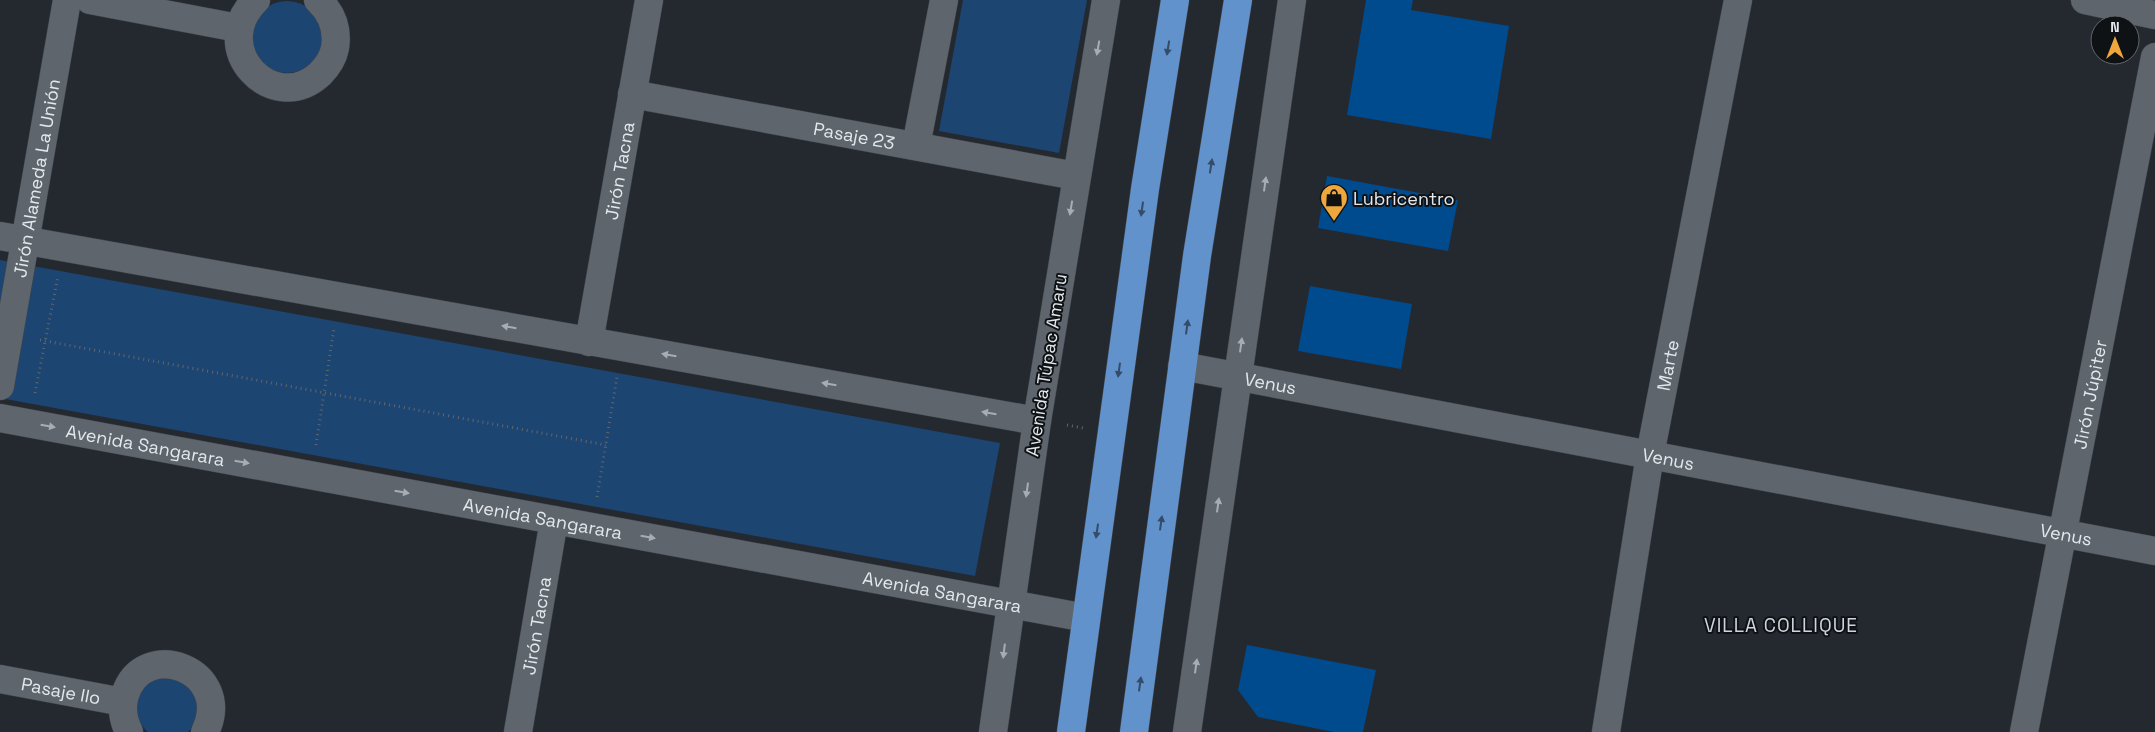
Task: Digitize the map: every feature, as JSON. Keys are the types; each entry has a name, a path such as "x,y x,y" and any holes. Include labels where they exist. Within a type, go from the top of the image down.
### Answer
{"highway":[{"path":"1071,732 1110,432 1145,189 1175,0"},
{"path":"1134,732 1197,256 1238,0"}],"street":[{"name":"Jirón Alameda La Unión","path":"0,386 13,238 67,0"},
{"path":"90,0 238,28"},
{"path":"256,0 244,13 238,28 238,44 243,60 252,73 274,84 298,86 313,80 325,69 334,55 336,39 334,23 327,9 318,0"},
{"name":"Jirón Tacna","path":"589,342 649,0"},
{"path":"916,146 944,0"},
{"name":"Avenida Túpac Amaru","path":"993,732 1037,421 1106,0"},
{"path":"1187,732 1236,376 1292,0"},
{"name":"Marte","path":"1606,732 1650,455 1738,0"},
{"path":"2085,0 2155,15"},
{"name":"Jirón Júpiter","path":"2024,732 2155,57"},
{"name":"Pasaje 23","path":"632,94 1076,176"},
{"path":"13,238 1037,421"},
{"name":"Venus","path":"1182,366 2155,551"},
{"name":"Avenida Sangarara","path":"0,418 1086,618"},
{"name":"Jirón Tacna","path":"518,732 554,520"},
{"name":"Pasaje Ilo","path":"129,732 123,717 123,702 127,688 136,676 148,668 162,664 177,666 190,671 202,681 209,693 212,708 205,732"},
{"name":"Pasaje Ilo","path":"0,679 123,702"}],"path":[{"path":"29,423 63,248"},
{"path":"312,475 338,297"},
{"path":"45,341 606,445"},
{"path":"592,527 622,347"},
{"path":"1037,421 1110,432"}],"shaded area":[{"path":"963,0 1087,0 1059,153 939,131"},
{"path":"287,1 307,7 317,17 323,37 317,57 307,67 287,73 267,67 257,57 251,37 257,17 267,7"},
{"path":"0,260 1000,443 975,576 0,398"},
{"path":"163,676 183,679 200,704 196,723 188,732 148,732 137,716 137,700 141,692 154,680"}],"building":[{"path":"1366,0 1413,0 1411,10 1509,26 1491,139 1347,115"},
{"path":"1327,176 1458,200 1448,251 1318,228"},
{"path":"1310,286 1412,304 1401,369 1298,351"},
{"path":"1247,645 1376,670 1363,732 1334,732 1258,717 1238,690"}],"place":[{"name":"Lubricentro","path":"1334,222"}],"district":[{"name":"VILLA COLLIQUE","path":"1781,625"}]}
